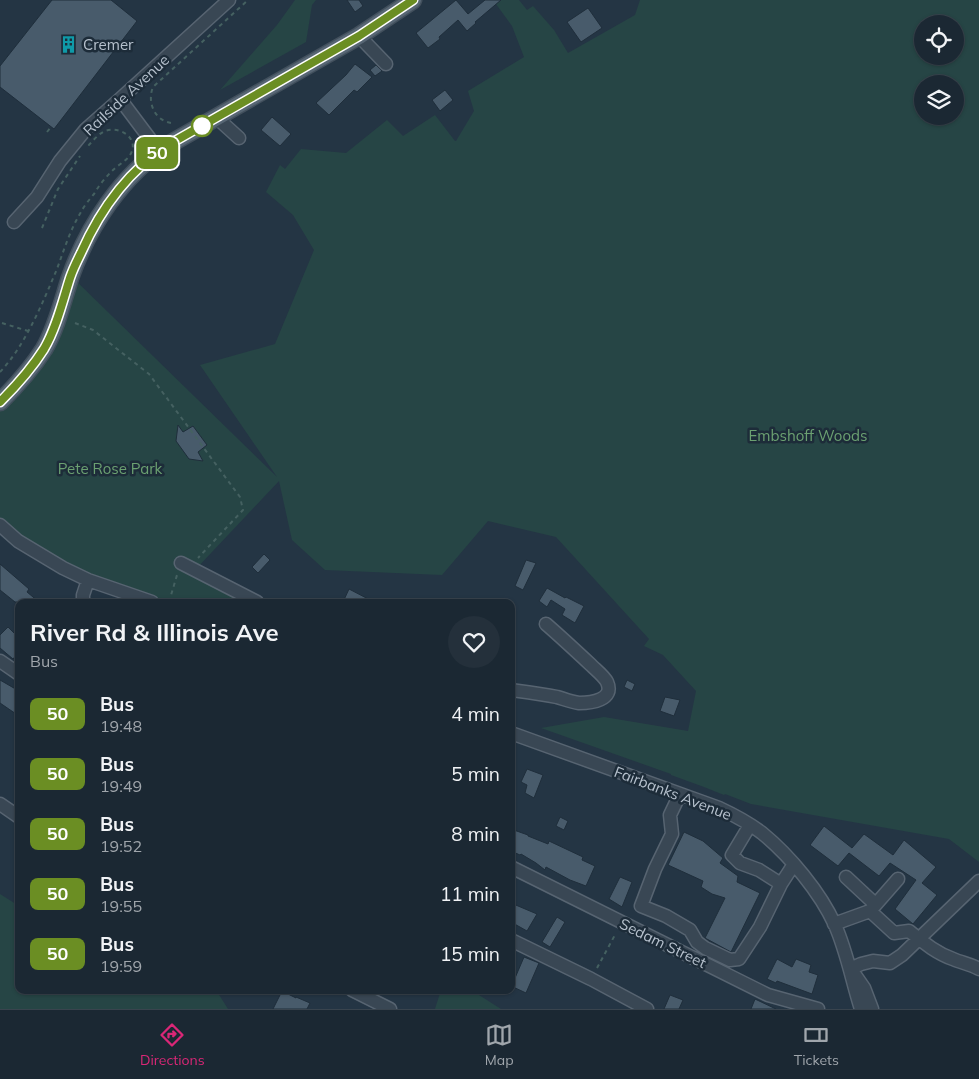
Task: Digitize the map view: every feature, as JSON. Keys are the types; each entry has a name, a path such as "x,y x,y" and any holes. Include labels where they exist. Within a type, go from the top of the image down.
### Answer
{"main road":[{"path":"0,402 21,379 44,348 58,317 71,276 88,236 113,197 142,164 159,151 359,36 413,0"}],"street":[{"name":"Railside Avenue","path":"14,222 37,197 60,160 86,129 228,0"},
{"path":"359,36 386,64"},
{"path":"120,99 159,151"},
{"path":"217,118 239,138"},
{"path":"0,525 18,540 46,558 88,580 143,599"},
{"path":"187,566 251,599"},
{"path":"83,599 88,580"},
{"path":"515,691 578,703 599,701 607,693 608,684 603,677 572,646 546,624"},
{"path":"0,661 15,671"},
{"name":"Fairbanks Avenue","path":"515,733 719,808 761,832 779,848 811,885 834,924 850,969 861,1009"},
{"path":"680,794 670,815 672,834 655,869 642,906 666,916 690,930 697,942 705,948 730,960 739,959 760,927 781,884 794,864"},
{"path":"0,804 15,814"},
{"path":"750,825 732,856 740,863 759,870 781,884"},
{"name":"Sedam Street","path":"515,869 768,995 818,1009"},
{"path":"846,876 894,933 909,931 935,951 953,960 979,969"},
{"path":"834,924 872,908 898,879"},
{"path":"850,969 873,961 890,963 902,955 979,881"},
{"path":"515,942 647,1009"},
{"name":"Fairbanks Avenue","path":"850,969 864,988 872,1009"},
{"path":"360,994 390,1009"}],"path":[{"path":"171,123 164,122 155,113 151,102 153,87 248,0"},
{"path":"47,132 51,127"},
{"path":"85,149 99,134 107,130 116,129 123,131 129,137 132,142 132,151"},
{"path":"42,228 58,189 79,157"},
{"path":"2,323 28,331"},
{"path":"75,323 94,330 150,374 240,497 243,510 198,558 187,566 170,599"},
{"path":"591,979 622,922"}],"green space":[{"path":"295,0 316,0 312,5 306,42 220,90 277,25"},
{"name":"Embshoff Woods","path":"493,0 519,0 527,10 533,6 554,30 568,53 635,15 640,0 979,0 979,862 949,839 751,804 541,728 604,717 688,731 696,691 663,655 644,646 649,639 556,537 488,521 442,575 325,570 292,540 279,481 195,570 251,599 143,599 88,580 0,525 0,402 21,379 71,276 277,477 200,365 275,344 314,250 293,215 266,192 280,165 285,169 301,149 346,153 387,120 403,136 435,115 456,141 474,111 468,91 524,57 512,26"},
{"path":"0,894 15,903 15,994 219,994 228,1009 0,1009"},
{"path":"440,994 477,994 501,1009 435,1009"}],"building":[{"name":"Cremer","path":"52,0 111,0 137,21 54,129 0,87 0,66"},
{"path":"347,0 359,0 363,6 355,12"},
{"path":"456,0 468,14 485,0 501,0 467,31 458,20 439,37 440,39 428,48 416,33"},
{"path":"588,8 602,28 581,42 567,22"},
{"path":"355,64 372,77 357,92 354,90 329,115 316,103"},
{"path":"376,65 382,71 375,76 370,70"},
{"path":"445,90 453,100 440,111 432,100"},
{"path":"272,117 291,134 280,146 261,130"},
{"path":"178,425 183,432 193,426 207,445 198,452 203,461 189,459 176,441"},
{"path":"264,554 270,560 258,573 252,567"},
{"path":"526,560 536,563 523,590 515,586"},
{"path":"0,564 29,589 27,592 35,599 15,599 15,602 0,590"},
{"path":"547,588 584,606 575,623 562,615 565,609 551,600 547,607 539,601"},
{"path":"349,589 368,599 344,599"},
{"path":"8,627 15,634 15,657 13,659 0,648 0,635"},
{"path":"0,680 15,689 15,713 0,703"},
{"path":"627,680 635,684 632,691 624,687"},
{"path":"665,697 680,700 674,716 660,711"},
{"path":"527,769 543,775 534,798 525,793 527,785 521,782"},
{"path":"560,817 568,821 564,830 556,826"},
{"path":"824,826 852,848 864,834 893,855 904,840 936,867 922,883 937,895 913,924 895,909 916,880 890,863 879,876 849,853 838,866 810,845"},
{"path":"515,830 548,844 549,841 583,857 582,860 595,866 586,886 546,867 545,870 515,853"},
{"path":"684,832 703,841 723,858 720,863 738,876 737,882 760,893 731,952 705,938 725,898 712,894 701,887 703,881 668,865"},
{"path":"620,877 632,882 622,907 609,899"},
{"path":"515,905 537,914 527,931 515,924"},
{"path":"557,917 565,922 550,947 542,942"},
{"path":"524,957 539,963 526,993 515,988 515,978"},
{"path":"777,959 792,967 796,959 811,965 809,972 818,975 812,994 767,979"},
{"path":"280,994 288,994 310,1003 307,1009 273,1009"},
{"path":"670,995 683,1000 679,1009 664,1009"},
{"path":"755,999 776,1009 751,1009"}],"bus line":[{"name":"50","path":"0,402 21,379 44,348 58,317 71,276 88,236 113,197 142,164 168,145 359,36 413,0"}],"place":[{"name":"Cremer","path":"69,44"}],"park label":[{"name":"Pete Rose Park","path":"110,468"}]}
